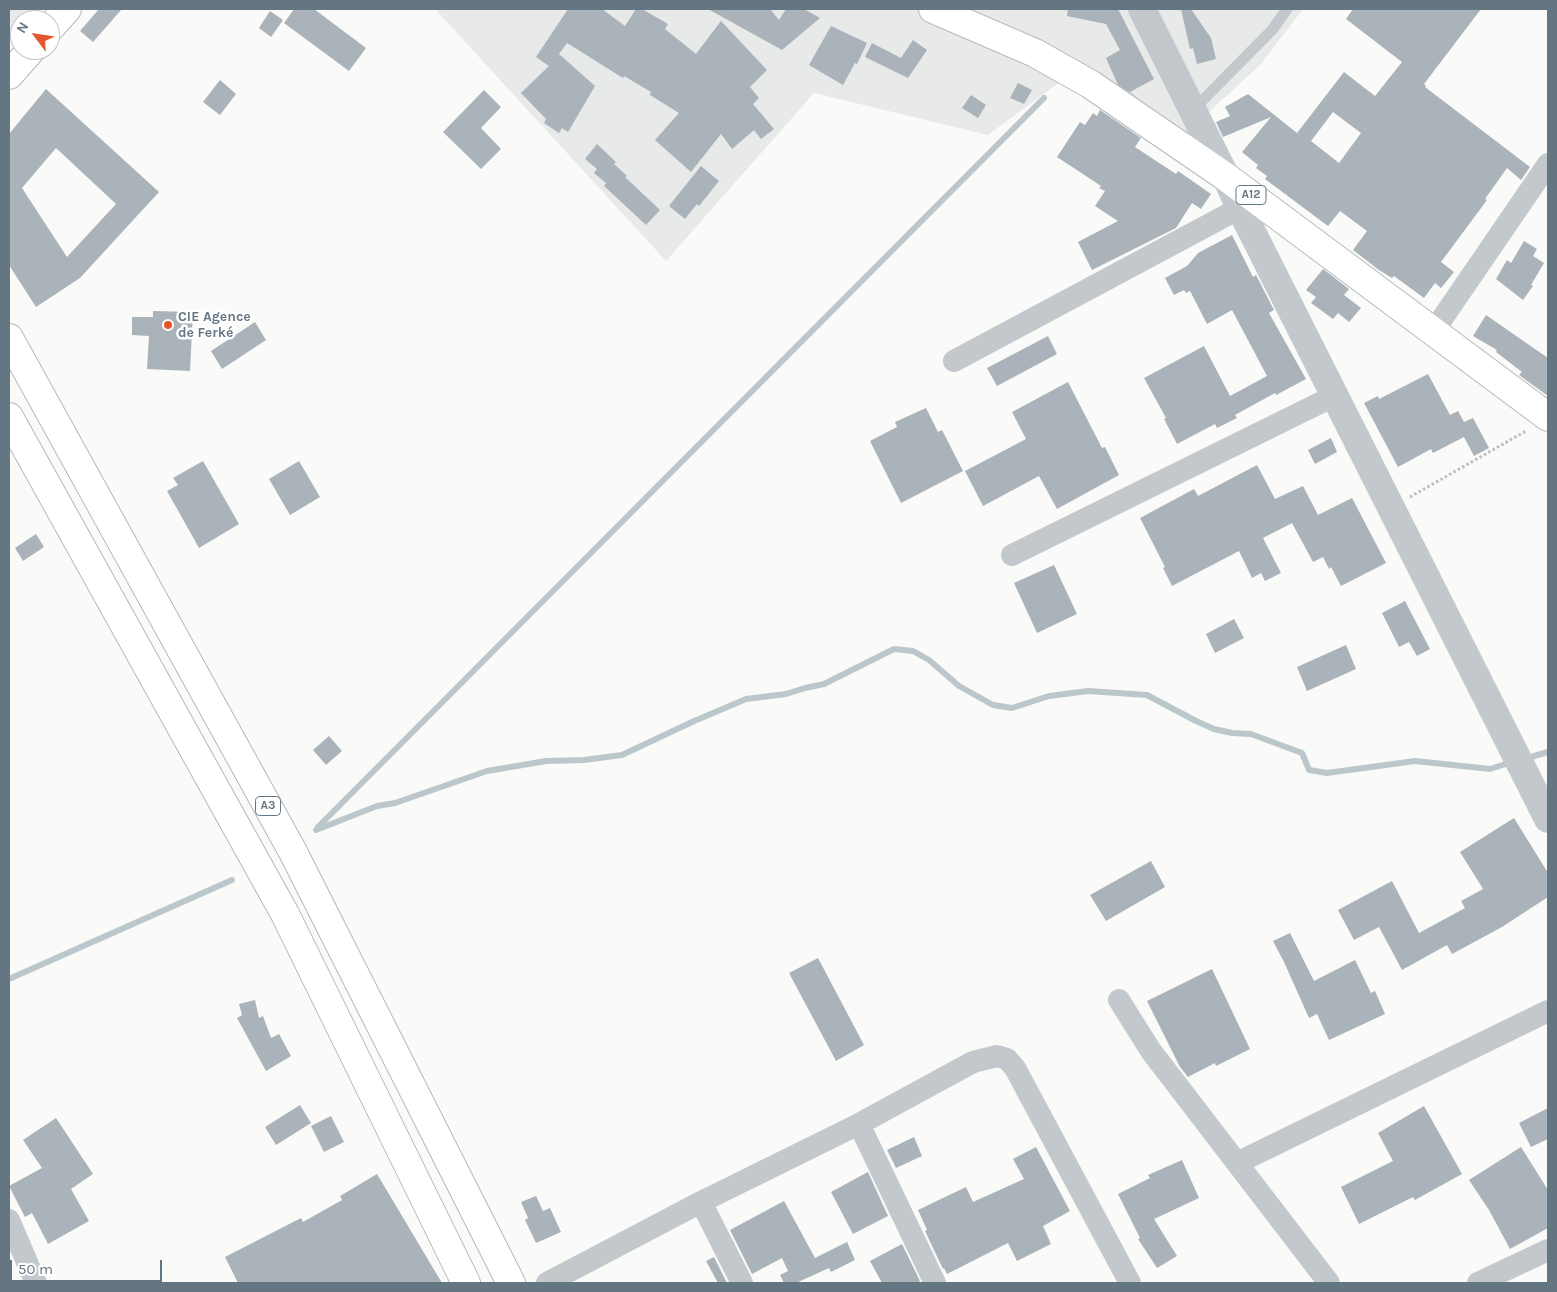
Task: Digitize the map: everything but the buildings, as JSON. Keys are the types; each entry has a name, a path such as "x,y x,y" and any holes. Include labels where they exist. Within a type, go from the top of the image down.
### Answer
{"main road":[{"name":"A12","path":"933,9 1035,53 1082,79 1226,177 1433,332 1540,422"},
{"path":"9,76 23,60"},
{"name":"A3","path":"9,338 293,852 511,1283"},
{"path":"9,417 285,914 466,1283"}],"street":[{"path":"1142,9 1240,208 1336,395 1548,819"},
{"path":"1433,332 1548,164"},
{"path":"954,361 1240,208"},
{"path":"1012,555 1336,395"},
{"path":"1119,1000 1151,1051 1329,1283"},
{"path":"1237,1163 1548,1011"},
{"path":"547,1283 701,1202 859,1124 973,1062 997,1056 1007,1059 1015,1068 1130,1283"},
{"path":"859,1124 935,1283"},
{"path":"701,1202 742,1283"},
{"path":"9,1220 36,1283"},
{"path":"1478,1283 1548,1250"}],"lane":[{"path":"1193,110 1273,29 1287,9"}],"path":[{"path":"1391,508 1540,422"}],"shaded area":[{"path":"9,9 41,9 10,10 9,42"},
{"path":"435,9 1303,9 1261,64 1184,135 1068,76 988,135 814,93 666,261"}],"waterway":[{"path":"318,827 1044,98"},
{"path":"316,830 377,806 395,803 487,771 546,761 584,760 622,755 746,699 786,694 824,684 894,649 913,651 929,660 959,686 993,705 1012,708 1049,696 1088,691 1147,695 1214,729 1232,733 1251,734 1302,753 1309,770 1327,773 1415,761 1490,769 1512,762"},
{"path":"1524,759 1548,752"},
{"path":"9,979 232,880"}],"place":[{"name":"CIE Agence de Ferké","path":"168,325"}]}
